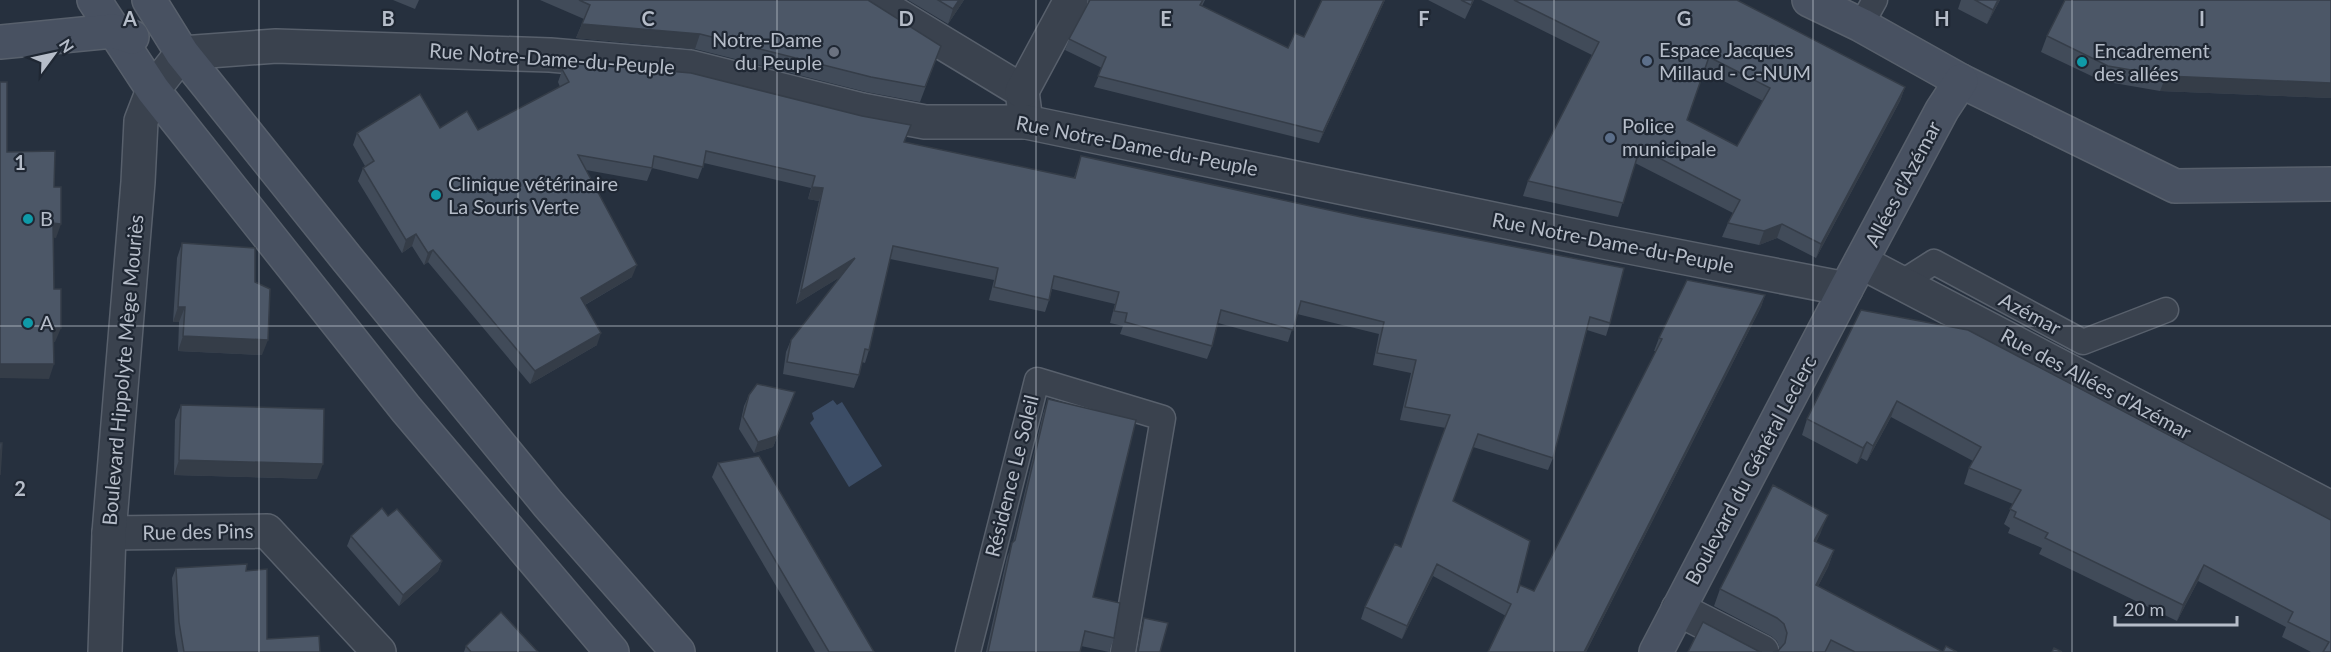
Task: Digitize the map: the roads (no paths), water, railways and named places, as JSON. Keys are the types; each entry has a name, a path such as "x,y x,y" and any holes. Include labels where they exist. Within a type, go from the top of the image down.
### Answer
{"main road":[{"path":"94,0 153,90 406,408 612,652"},
{"path":"149,0 182,54 548,504 678,652"},
{"path":"1809,0 1868,13 1961,81 2175,186 2331,184"},
{"path":"0,42 113,31 182,54"},
{"name":"Allées d'Azémar","path":"1854,275 1942,110 1961,81"},
{"name":"Boulevard du Général Leclerc","path":"1656,652 1854,275"}],"street":[{"path":"872,0 1024,107 1071,0"},
{"name":"Rue Notre-Dame-du-Peuple","path":"182,54 263,45 550,55 690,67 862,110 925,122 1024,107 1604,242 1854,275"},
{"path":"153,90 182,54"},
{"name":"Boulevard Hippolyte Mège Mouriès","path":"105,652 109,533 141,121 153,90"},
{"name":"Rue des Allées d'Azémar","path":"1854,275 1901,283 2331,508"},
{"name":"Rue des Pins","path":"109,533 267,531 379,652"},
{"path":"1678,609 1762,652"}],"lane":[{"name":"Azémar","path":"1901,283 1934,262 2083,342 2166,310"},
{"name":"Résidence Le Soleil","path":"968,652 1037,380 1163,418 1123,652"}],"water":[{"path":"833,400 837,405 842,402 882,466 849,487 810,423 814,419 812,413"}],"place":[{"name":"Notre-Dame du Peuple","path":"834,52"},
{"name":"Espace Jacques Millaud - C-NUM","path":"1647,61"},
{"name":"Encadrement des allées","path":"2082,62"},
{"name":"Police municipale","path":"1610,138"},
{"name":"Clinique vétérinaire La Souris Verte","path":"436,195"},
{"name":"B","path":"28,219"},
{"name":"A","path":"28,323"}]}
